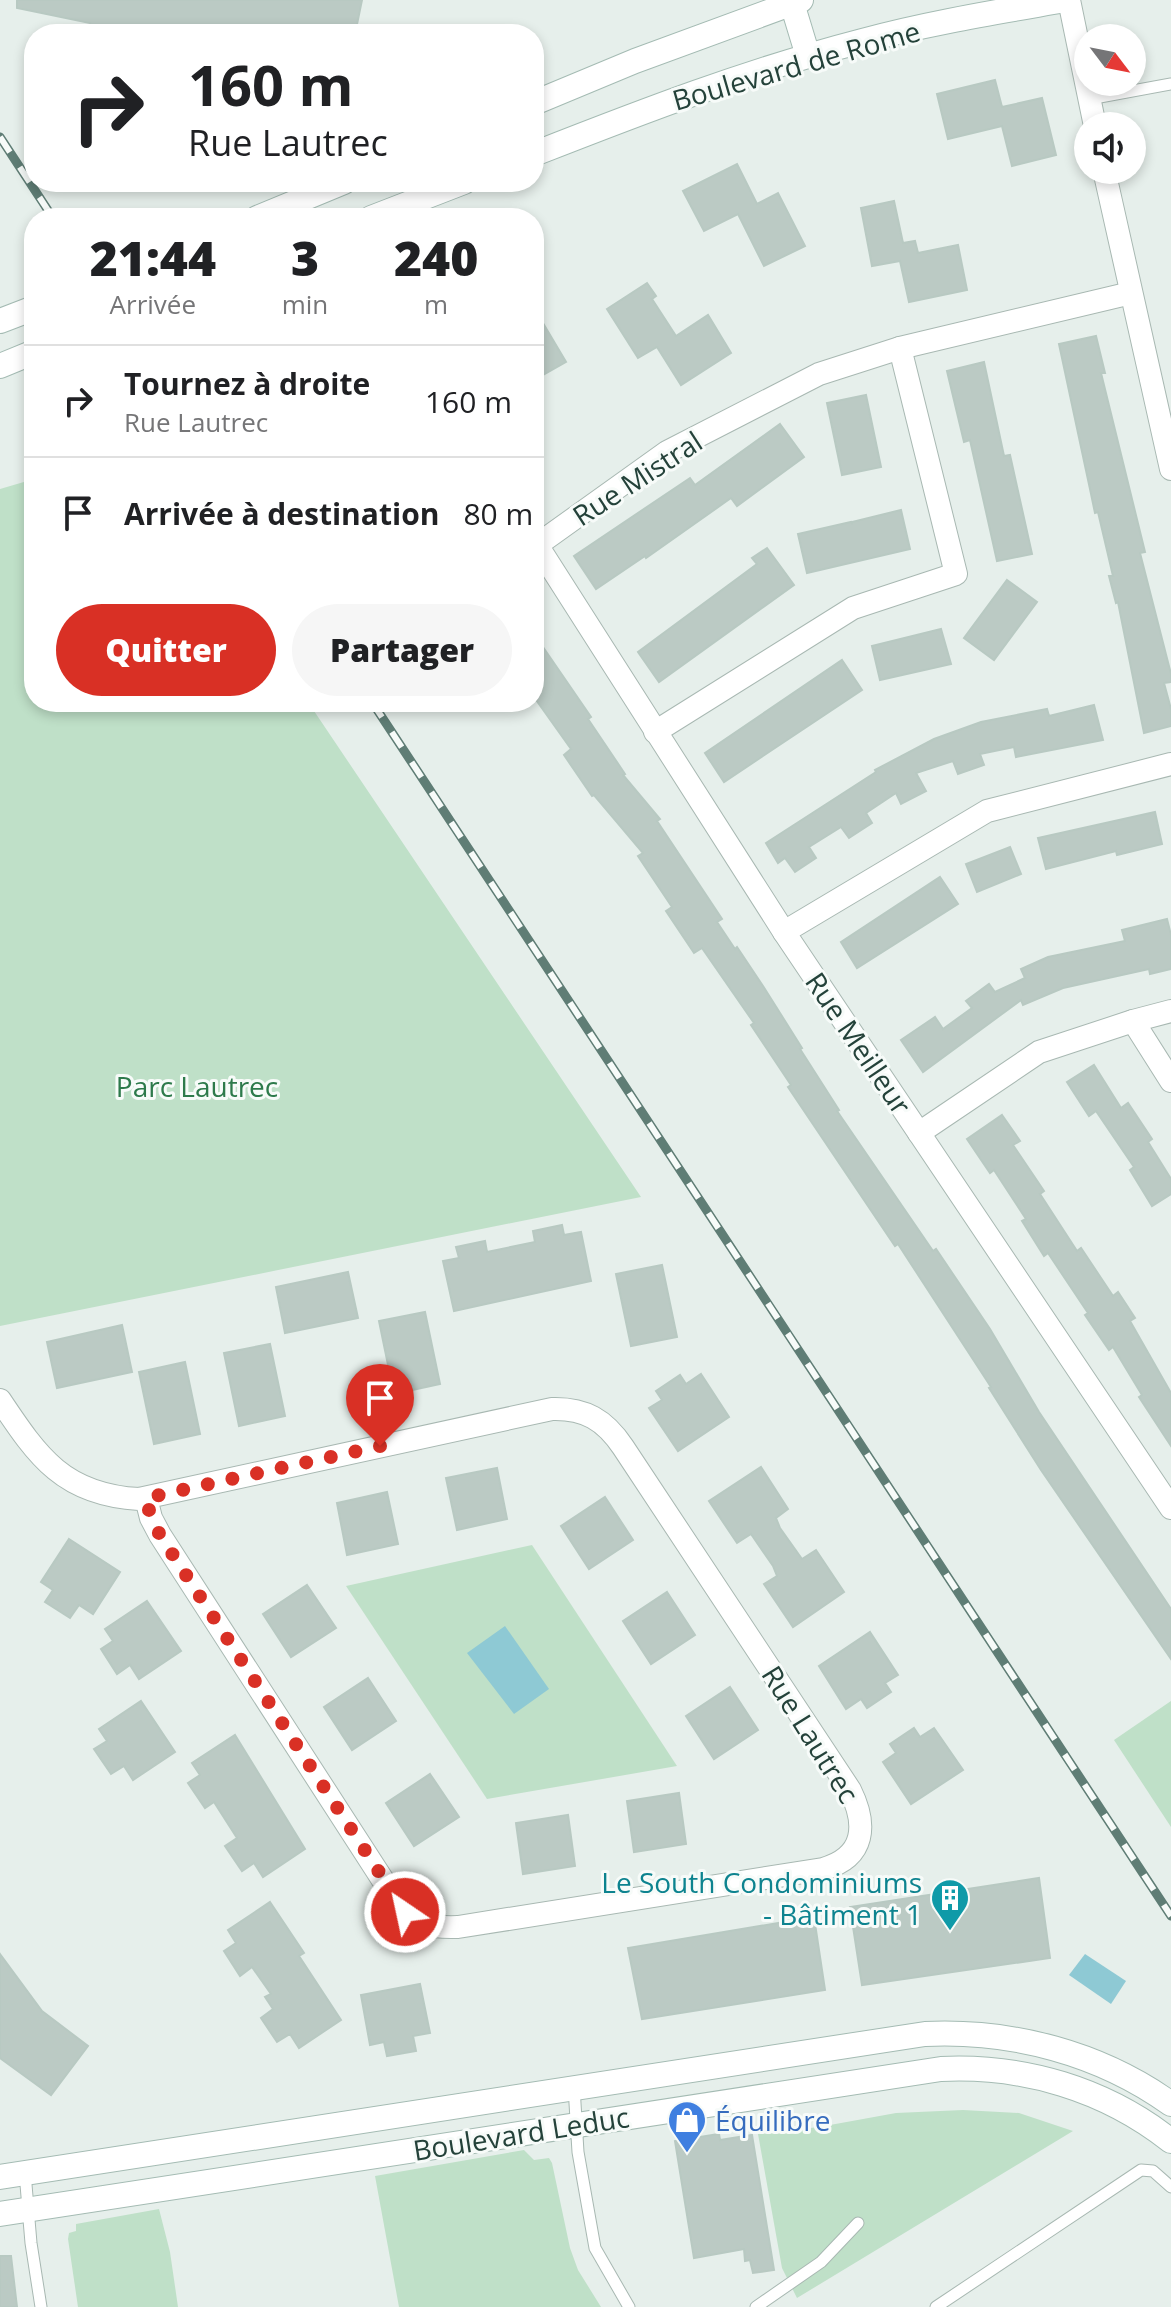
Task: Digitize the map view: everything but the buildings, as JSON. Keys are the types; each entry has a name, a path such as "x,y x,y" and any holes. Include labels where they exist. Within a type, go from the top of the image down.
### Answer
{"street":[{"name":"Boulevard de Rome","path":"544,150 703,90 808,56 904,31 1067,0"},
{"path":"1067,0 1092,112"},
{"name":"Boulevard de Rome","path":"544,99 795,1"},
{"path":"795,1 808,56"},
{"path":"1107,184 1171,469"},
{"path":"281,208 320,192"},
{"path":"397,208 438,192"},
{"name":"Rue Mistral","path":"544,540 667,452 819,374 900,348 1131,293"},
{"path":"0,321 24,312"},
{"path":"655,732 853,608 956,574 900,348"},
{"path":"0,366 24,356"},
{"name":"Rue Mistral","path":"544,556 784,932"},
{"path":"784,932 987,811 1171,764"},
{"name":"Rue Meilleur","path":"784,932 1167,1495"},
{"path":"919,1133 1039,1052 1171,1011"},
{"path":"1133,1021 1171,1081"},
{"name":"Rue Lautrec","path":"0,1400 35,1452 67,1479 107,1495 146,1498 552,1409 575,1410 593,1416 608,1426 623,1447 850,1790 862,1822 855,1847 839,1863 813,1871 458,1927 421,1924 397,1902 160,1535 151,1518 146,1498"},
{"name":"Boulevard Leduc","path":"0,2177 884,2038 960,2033 994,2036 1062,2050 1117,2072 1171,2104"},
{"name":"Boulevard Leduc","path":"0,2214 894,2075 975,2068 1027,2075 1085,2092 1133,2115 1171,2141"}],"lane":[{"path":"1089,99 1171,84"},
{"path":"574,2087 578,2152 595,2248 629,2307"},
{"path":"936,2307 1141,2170 1153,2171 1171,2187"},
{"path":"25,2173 41,2307"},
{"path":"756,2307 821,2262 858,2223"}],"green space":[{"name":"Parc Lautrec","path":"24,482 24,712 315,712 641,1197 0,1326 0,489"},
{"path":"532,1545 677,1766 487,1799 346,1586"},
{"path":"1171,1701 1171,1827 1114,1740"},
{"path":"963,2110 1019,2113 1073,2131 797,2298 782,2268 758,2134 896,2113"},
{"path":"524,2150 534,2160 549,2158 552,2163 570,2248 578,2270 601,2307 399,2307 375,2176"},
{"path":"159,2209 170,2252 178,2307 78,2307 68,2239 69,2233 76,2231 76,2224"}],"water":[{"path":"505,1626 549,1689 514,1714 467,1653"},
{"path":"1085,1954 1126,1981 1111,2004 1069,1975"}],"railway":[{"path":"0,137 24,174"},
{"path":"36,192 46,208"},
{"path":"379,712 1171,1916"}],"place":[{"name":"Le South Condominiums - Bâtiment 1","path":"950,1932"},
{"name":"Équilibre","path":"687,2154"}],"route":[{"path":"380,1446 146,1498 151,1518 160,1535 405,1912"}]}
